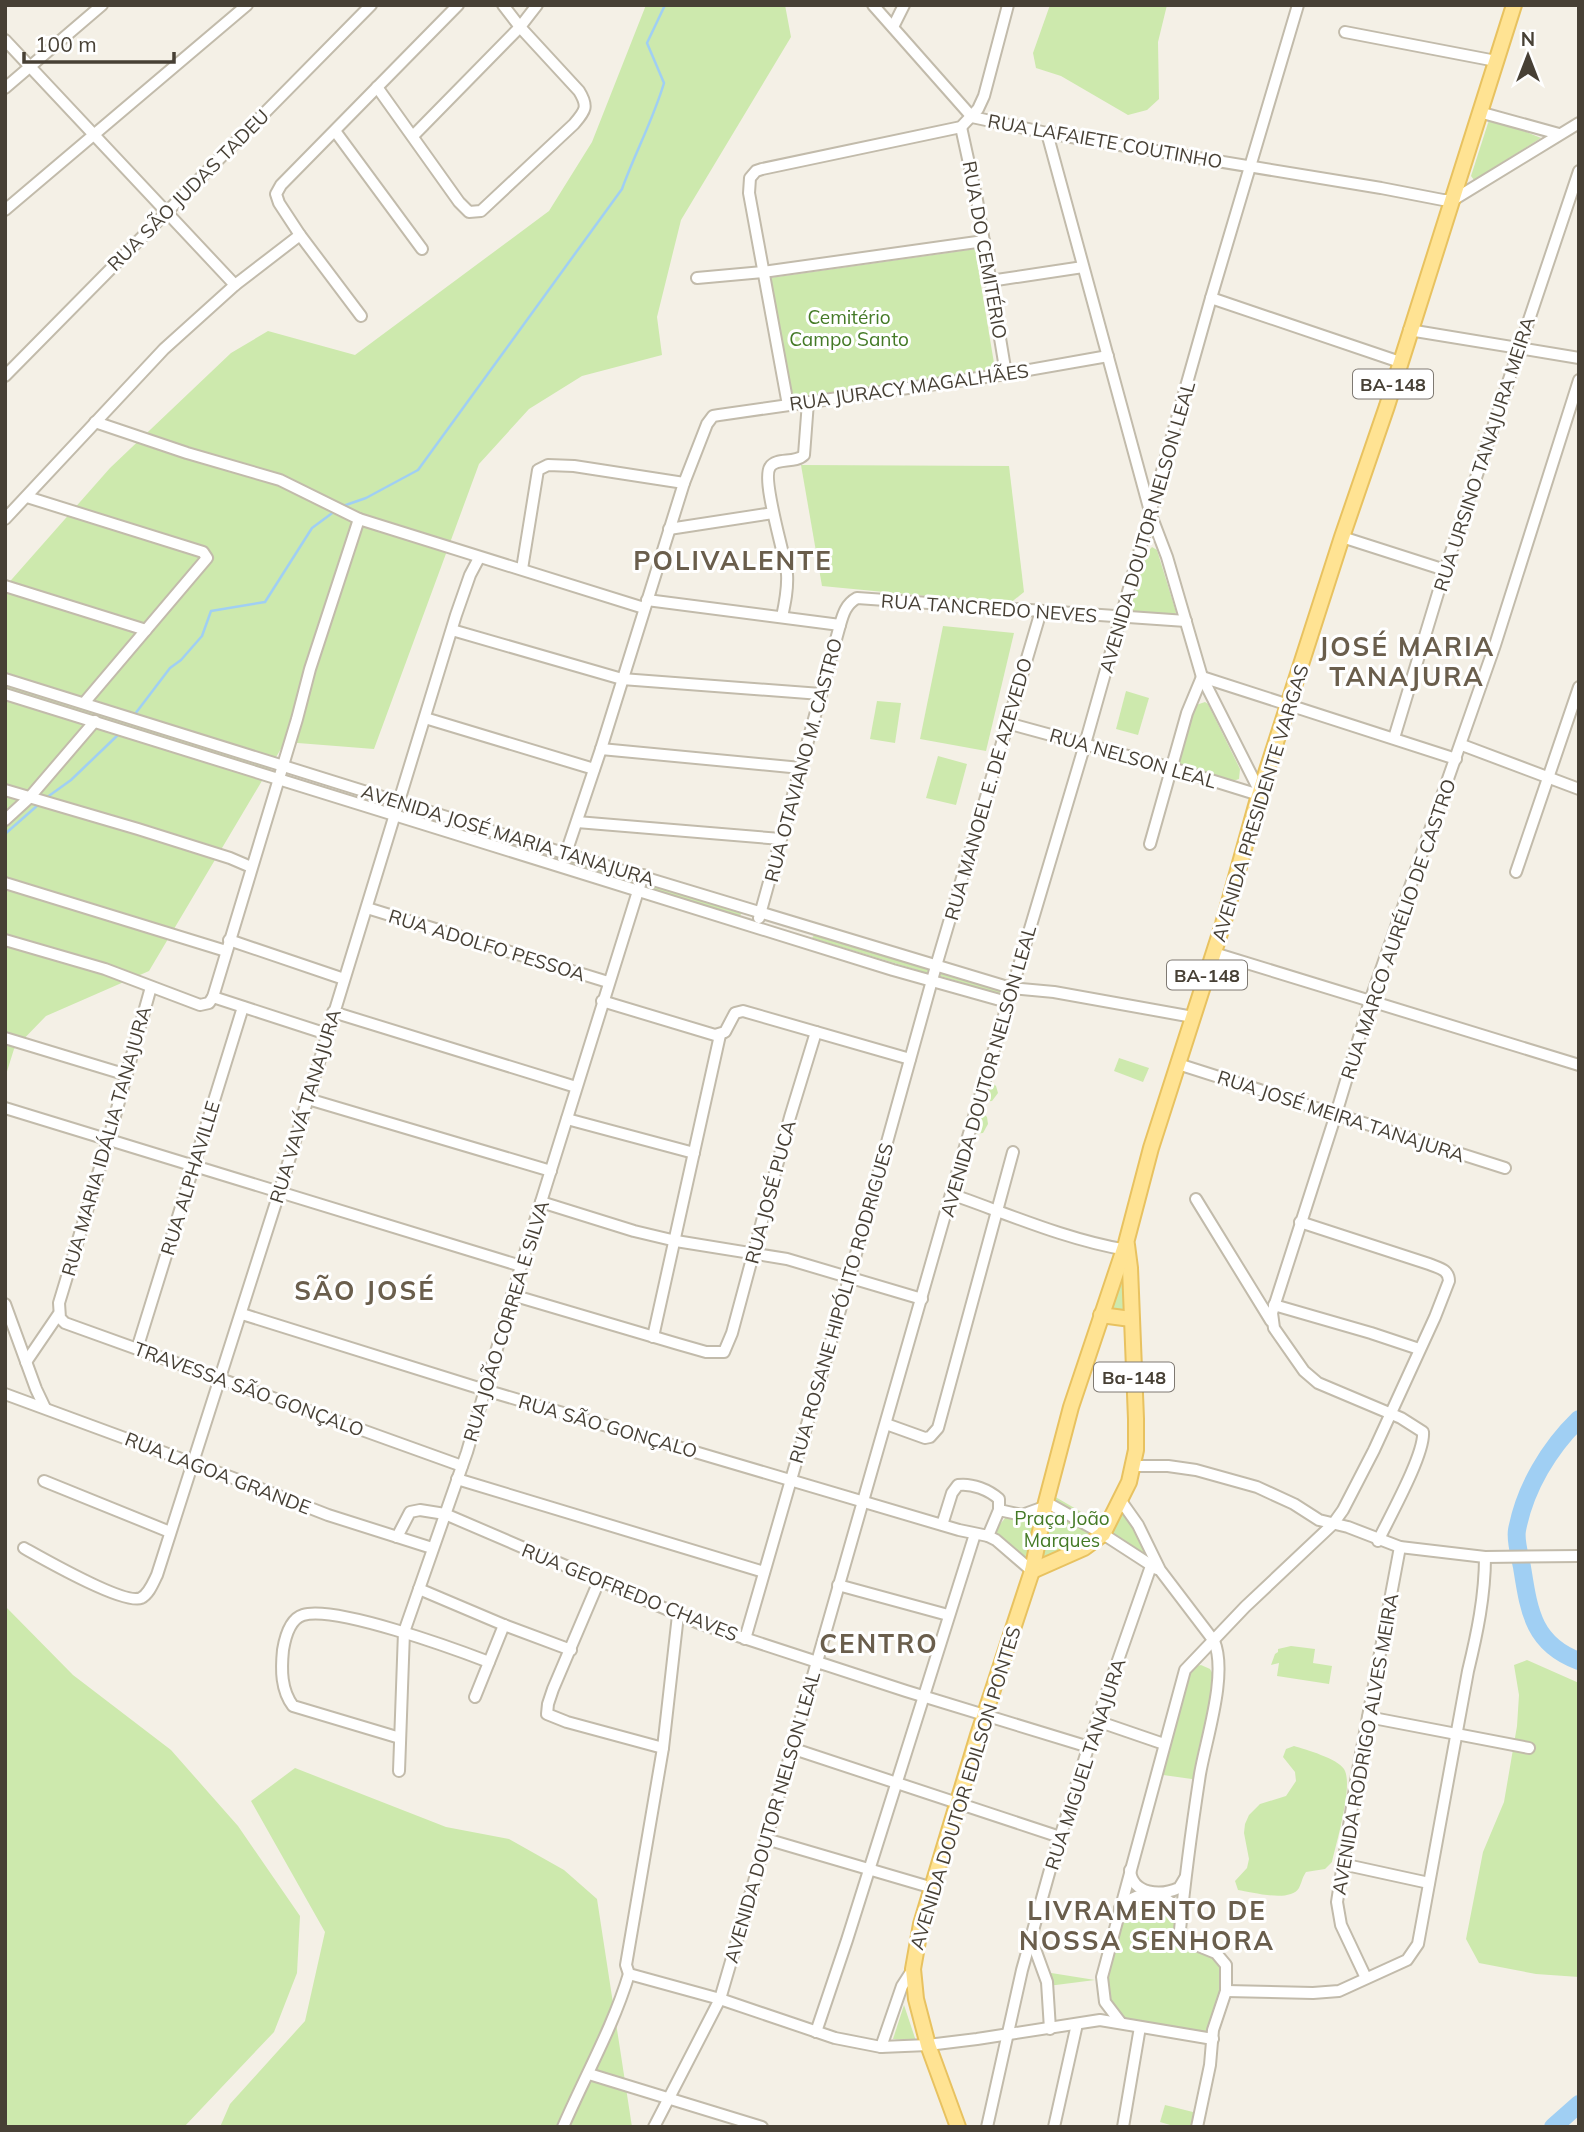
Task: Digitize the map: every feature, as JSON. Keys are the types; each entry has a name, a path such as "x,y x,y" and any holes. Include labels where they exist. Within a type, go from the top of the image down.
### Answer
{"main road":[{"name":"AVENIDA PRESIDENTE VARGAS","path":"1126,1247 1151,1148 1214,953 1259,794 1514,5"},
{"name":"BA-148","path":"1032,1571 1045,1504 1071,1407 1126,1247"},
{"name":"Ba-148","path":"1032,1571 1084,1548 1102,1534 1121,1501 1133,1466 1136,1419 1126,1247"},
{"path":"1101,1315 1131,1319"},
{"name":"AVENIDA DOUTOR EDILSON PONTES","path":"958,2127 928,2045 916,1999 913,1969 921,1924 957,1802 1032,1571"}],"street":[{"path":"5,88 102,5"},
{"path":"5,210 247,5"},
{"name":"RUA SÃO JUDAS TADEU","path":"5,376 371,5"},
{"path":"362,317 300,235 276,194 281,185 458,5"},
{"path":"377,87 459,202 469,212 476,213 488,205 574,124 583,113 585,100 503,5"},
{"path":"413,136 520,27 537,5"},
{"path":"873,5 972,117 984,96 1008,5"},
{"path":"893,27 904,5"},
{"name":"AVENIDA DOUTOR NELSON LEAL","path":"654,2127 720,1999 951,1194 1085,744 1211,298 1298,5"},
{"path":"1345,32 1496,61"},
{"path":"5,40 235,285"},
{"path":"1479,112 1559,134"},
{"name":"RUA LAFAIETE COUTINHO","path":"763,272 749,184 752,174 762,169 961,127 972,117 1047,133 1453,200"},
{"path":"1453,200 1579,123"},
{"name":"RUA DO CEMITÉRIO","path":"961,127 984,241 1006,374"},
{"path":"335,131 422,249"},
{"path":"1047,133 1151,515 1202,677 1259,794"},
{"name":"RUA URSINO TANAJURA MEIRA","path":"1394,738 1445,570 1579,171"},
{"path":"5,519 164,349 235,285 300,235"},
{"path":"697,278 763,272 984,241"},
{"path":"990,281 1083,267"},
{"path":"763,272 788,405"},
{"path":"1211,298 1400,362"},
{"path":"1409,330 1579,358"},
{"name":"RUA JURACY MAGALHÃES","path":"684,482 701,436 710,420 719,415 1006,374 1108,356"},
{"name":"RUA MARCO AURÉLIO DE CASTRO","path":"1336,1114 1370,1001 1453,758 1462,745 1518,577 1579,380"},
{"path":"782,617 787,574 773,513 769,468 775,463 800,459 804,455 808,402"},
{"path":"95,422 280,480 359,519 479,558 645,604 840,625"},
{"path":"522,569 538,470 548,465 574,466 684,482 561,868"},
{"path":"27,497 203,552 207,558 84,703"},
{"path":"669,529 773,513"},
{"path":"5,940 73,959 200,1005 205,1005 213,997 310,668 359,519"},
{"path":"1342,537 1445,570"},
{"name":"RUA VAVÁ TANAJURA","path":"24,1548 89,1583 131,1598 142,1597 157,1576 242,1314 452,630 470,575 479,558"},
{"path":"5,586 146,630"},
{"name":"RUA TANCREDO NEVES","path":"857,598 1186,621"},
{"name":"RUA OTAVIANO M. CASTRO","path":"756,928 840,625 848,604 857,598"},
{"name":"RUA MANOEL E. DE AZEVEDO","path":"936,966 1041,611"},
{"path":"452,630 622,679 821,694"},
{"path":"1202,677 1453,758"},
{"path":"1150,844 1187,713 1202,677"},
{"name":"AVENIDA JOSÉ MARIA TANAJURA","path":"5,679 398,802 1011,988 1054,992 1193,1017"},
{"path":"1516,872 1579,687"},
{"name":"AVENIDA JOSÉ MARIA TANAJURA","path":"5,694 394,817 1007,1002"},
{"path":"425,718 594,769"},
{"path":"5,820 29,798 95,721"},
{"name":"RUA NELSON LEAL","path":"1007,723 1259,794"},
{"path":"1462,745 1579,789"},
{"path":"601,749 801,768"},
{"path":"253,772 257,757"},
{"path":"5,790 138,829 251,867"},
{"path":"458,836 463,821"},
{"path":"577,822 782,839"},
{"name":"RUA JOÃO CORREA E SILVA","path":"399,1771 404,1632 462,1466 521,1266 643,875"},
{"path":"5,883 344,979"},
{"name":"RUA ADOLFO PESSOA","path":"366,908 608,982"},
{"path":"1214,953 1579,1065"},
{"name":"RUA ROSANE HIPÓLITO RODRIGUES","path":"745,1639 936,966"},
{"name":"RUA MARIA IDÁLIA TANAJURA","path":"58,1315 61,1295 108,1142 151,987"},
{"path":"213,997 327,1034"},
{"path":"603,1001 708,1034 720,1035 725,1032 732,1016 738,1011 910,1059"},
{"name":"RUA ALPHAVILLE","path":"137,1349 243,1007"},
{"path":"333,1012 576,1087"},
{"name":"RUA JOSÉ PUCA","path":"653,1337 706,1352 724,1352 732,1333 790,1117 816,1032"},
{"path":"513,1295 653,1337 720,1035"},
{"path":"7,1040 127,1075"},
{"name":"RUA JOSÉ MEIRA TANAJURA","path":"1178,1064 1505,1168"},
{"path":"308,1099 551,1171"},
{"path":"5,1108 108,1142 521,1266"},
{"path":"1271,1321 1336,1114"},
{"path":"567,1119 694,1153"},
{"path":"886,1424 925,1437 930,1437 937,1427 1013,1152"},
{"path":"951,1194 1107,1247 1126,1247"},
{"path":"1196,1199 1274,1328 1304,1371 1318,1383 1421,1429 1424,1436 1405,1488 1378,1541"},
{"path":"541,1202 676,1241 806,1264 849,1279 922,1298"},
{"path":"1100,2020 1107,2014 1101,1979 1185,1671 1245,1607 1333,1524 1343,1510 1446,1292 1449,1275 1446,1271 1300,1222"},
{"path":"5,1304 36,1389 46,1408"},
{"path":"1274,1305 1371,1332 1419,1349"},
{"name":"RUA SÃO GONÇALO","path":"242,1314 485,1390 975,1534"},
{"path":"26,1362 58,1315"},
{"name":"TRAVESSA SÃO GONÇALO","path":"58,1315 65,1322 137,1349 462,1466"},
{"name":"RUA LAGOA GRANDE","path":"5,1394 328,1515 432,1548"},
{"path":"1133,1466 1186,1468 1247,1484 1274,1494 1320,1520 1348,1527 1400,1548 1485,1557 1579,1556"},
{"path":"457,1479 764,1572"},
{"path":"44,1481 170,1532"},
{"path":"942,1525 951,1493 958,1485 970,1485 999,1499 999,1510 988,1536"},
{"path":"1121,1501 1143,1535 1155,1568"},
{"path":"999,1510 1022,1515 1045,1504 1102,1534 1155,1568 1214,1641 1218,1654 1218,1677 1200,1773 1186,1875 1181,1937 1223,1958 1226,1965 1226,1991 1213,2030 1197,2127"},
{"path":"397,1537 410,1512 420,1510 445,1514"},
{"name":"RUA GEOFREDO CHAVES","path":"445,1514 678,1615 984,1716 1088,1746"},
{"path":"816,2032 975,1534 996,1540 1032,1571"},
{"name":"AVENIDA RODRIGO ALVES MEIRA","path":"1366,1978 1341,1925 1338,1910 1342,1864 1400,1548"},
{"path":"1226,1991 1339,1991 1399,1965 1412,1956 1418,1944 1479,1627 1485,1557"},
{"name":"RUA MIGUEL TANAJURA","path":"987,2127 1031,1938 1060,1837 1088,1746 1155,1568"},
{"path":"599,1581 548,1704 549,1715 663,1748"},
{"path":"838,1585 948,1615"},
{"path":"419,1589 571,1650"},
{"path":"400,1738 293,1706 284,1690 283,1654 290,1628 302,1615 313,1613 345,1618 404,1632 489,1662"},
{"path":"563,2127 589,2074 629,1974 626,1968 628,1948 663,1748 678,1615"},
{"path":"475,1697 504,1625"},
{"path":"1368,1717 1529,1748"},
{"path":"1097,1721 1164,1744"},
{"path":"791,1748 1060,1837"},
{"path":"766,1839 933,1888"},
{"path":"1342,1864 1429,1883"},
{"path":"1130,1869 1131,1878 1138,1886 1157,1894 1179,1888 1186,1875"},
{"path":"1120,1907 1141,1894 1153,1894 1165,1897 1174,1905 1181,1919"},
{"path":"1031,1938 1047,1982 1050,2029"},
{"path":"881,2046 902,1986 913,1969"},
{"path":"629,1974 720,1999 816,2032 881,2046 928,2045 1100,2020 1213,2039"},
{"path":"1105,2002 1121,2023"},
{"path":"1054,2127 1077,2024"},
{"path":"1123,2127 1140,2027"},
{"path":"589,2074 762,2127"}],"green space":[{"path":"646,5 785,5 791,37 681,220 657,317 662,355 582,376 529,409 479,464 374,749 285,742 149,971 46,1016 14,1049 5,1078 5,587 110,468 231,353 268,331 355,355 549,211 592,142"},
{"path":"1050,5 1167,5 1158,42 1159,99 1147,110 1128,115 1061,76 1036,68 1033,53"},
{"path":"1489,120 1541,138 1474,180 1471,176"},
{"name":"Cemitério Campo Santo","path":"975,249 995,369 789,399 769,278"},
{"path":"801,465 1009,466 1024,592 1009,604 822,586"},
{"path":"1152,547 1157,550 1175,616 1135,615 1131,608 1140,568"},
{"path":"943,626 1014,633 986,751 920,739"},
{"path":"1126,691 1149,698 1138,735 1116,729"},
{"path":"877,701 901,703 895,743 870,739"},
{"path":"1205,702 1240,769 1239,779 1233,781 1178,765 1177,760 1196,705"},
{"path":"938,756 967,764 956,805 926,798"},
{"path":"572,858 634,877 631,883 570,863"},
{"path":"653,882 743,910 740,916 649,889"},
{"path":"815,934 929,967 927,973 812,938"},
{"path":"943,970 1001,988 1000,994 940,976"},
{"path":"1119,1058 1149,1068 1143,1082 1114,1071"},
{"path":"988,1079 996,1086 998,1093 992,1101 981,1102"},
{"path":"979,1110 987,1117 988,1124 983,1133 972,1134"},
{"path":"1123,1265 1125,1313 1107,1308"},
{"name":"Praça João Marques","path":"1052,1495 1102,1524 1101,1539 1039,1568 991,1535 1006,1517 1022,1519 1033,1516"},
{"path":"1122,1510 1154,1558 1147,1565 1108,1530"},
{"path":"5,1606 73,1675 171,1750 238,1826 300,1916 297,1973 274,2032 184,2127 5,2127"},
{"path":"1291,1646 1315,1649 1313,1663 1332,1666 1329,1684 1277,1676 1279,1663 1271,1665 1275,1654 1278,1649"},
{"path":"1527,1660 1579,1683 1579,1977 1536,1974 1479,1963 1466,1939 1483,1852 1504,1802 1517,1726 1519,1695 1514,1665"},
{"path":"1201,1665 1210,1669 1214,1676 1199,1780 1156,1774 1183,1674 1192,1667"},
{"path":"1294,1746 1341,1765 1347,1777 1346,1800 1332,1862 1325,1869 1306,1872 1299,1888 1288,1895 1238,1890 1235,1881 1247,1868 1249,1859 1245,1824 1249,1815 1260,1804 1286,1796 1296,1781 1295,1772 1283,1757 1286,1749"},
{"path":"295,1768 446,1827 509,1839 564,1870 597,1899 632,2127 220,2127 230,2104 305,2021 325,1932 251,1801"},
{"path":"1141,1894 1174,1905 1180,1930 1226,1965 1213,2039 1121,2023 1102,1983 1116,1920"},
{"path":"1045,1972 1095,1980 1048,1986"},
{"path":"904,2005 916,2041 893,2039"},
{"path":"1165,2105 1197,2113 1193,2127 1177,2127 1160,2122"}],"waterway":[{"path":"343,506 366,498 418,470 622,189 664,83 647,43 665,5"},
{"path":"135,714 170,668 181,660 202,636 211,611 265,602 312,528 335,511"},
{"path":"46,798 71,780 120,733"},
{"path":"5,834 38,805"},
{"path":"1579,1419 1548,1456 1532,1484 1517,1534 1527,1598 1536,1624 1552,1645 1579,1661"},
{"path":"1553,2127 1579,2104"}],"district":[{"name":"POLIVALENTE","path":"733,560"},
{"name":"JOSÉ MARIA TANAJURA","path":"1407,661"},
{"name":"SÃO JOSÉ","path":"365,1290"},
{"name":"CENTRO","path":"879,1643"},
{"name":"LIVRAMENTO DE NOSSA SENHORA","path":"1147,1924"}]}
